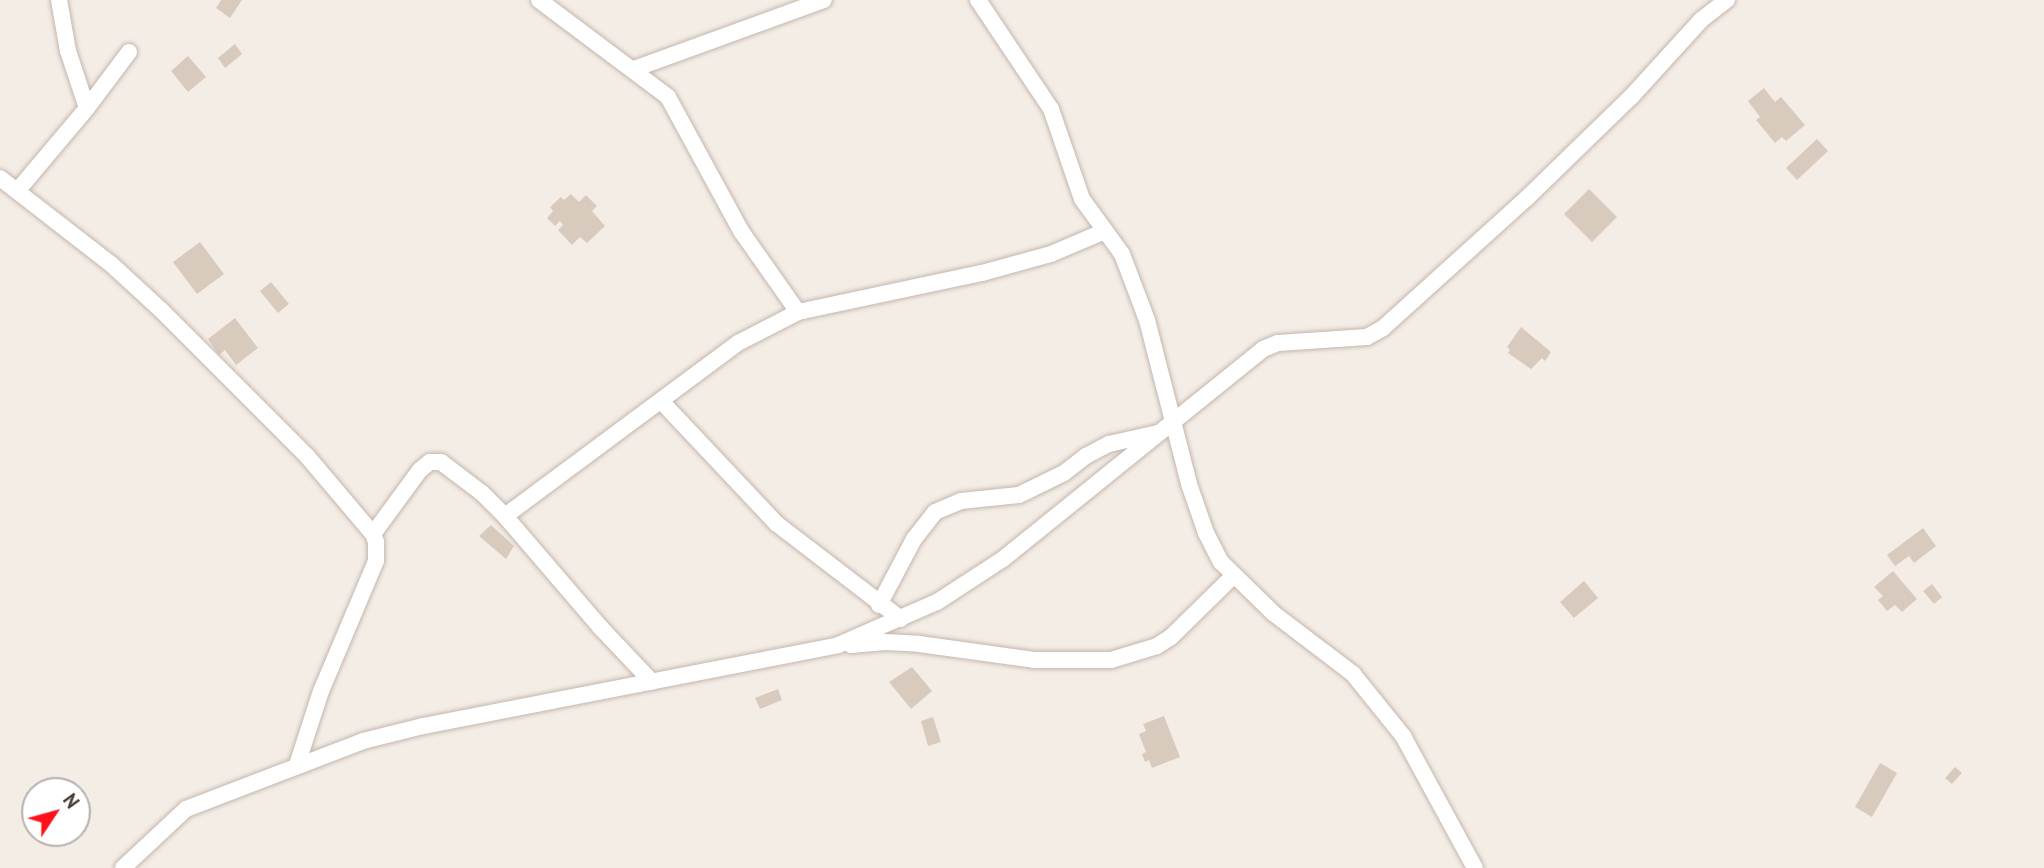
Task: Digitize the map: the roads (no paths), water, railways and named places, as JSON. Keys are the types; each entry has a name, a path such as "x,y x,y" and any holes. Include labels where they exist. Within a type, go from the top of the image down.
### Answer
{"street":[{"path":"59,0 68,51 87,108"},
{"path":"546,4 569,0"},
{"path":"634,69 824,0"},
{"path":"978,0 1051,109 1082,199 1122,254 1147,320 1166,428 1206,533 1221,562 1273,613 1353,674 1403,736 1475,868"},
{"path":"838,645 901,620 937,602 1003,559 1166,428 1209,390 1271,346 1367,337 1383,328 1528,197 1631,97 1701,20 1727,0"},
{"path":"546,4 659,88 679,111 741,231 798,312"},
{"path":"18,190 87,108 129,52"},
{"path":"0,178 111,264 161,310 307,456 373,534 376,561 321,691 297,765"},
{"path":"505,516 738,343 798,312 982,273 1051,254 1105,231"},
{"path":"661,401 777,523 901,620"},
{"path":"879,604 914,539 935,512 961,500 1019,495 1064,473 1086,456 1109,444 1166,428"},
{"path":"373,534 420,470 430,462 442,461 482,493 505,516 601,628 652,682"},
{"path":"123,868 186,808 363,741 423,726 838,645 908,643 1034,660 1111,660 1157,646 1171,637 1233,576"}]}
